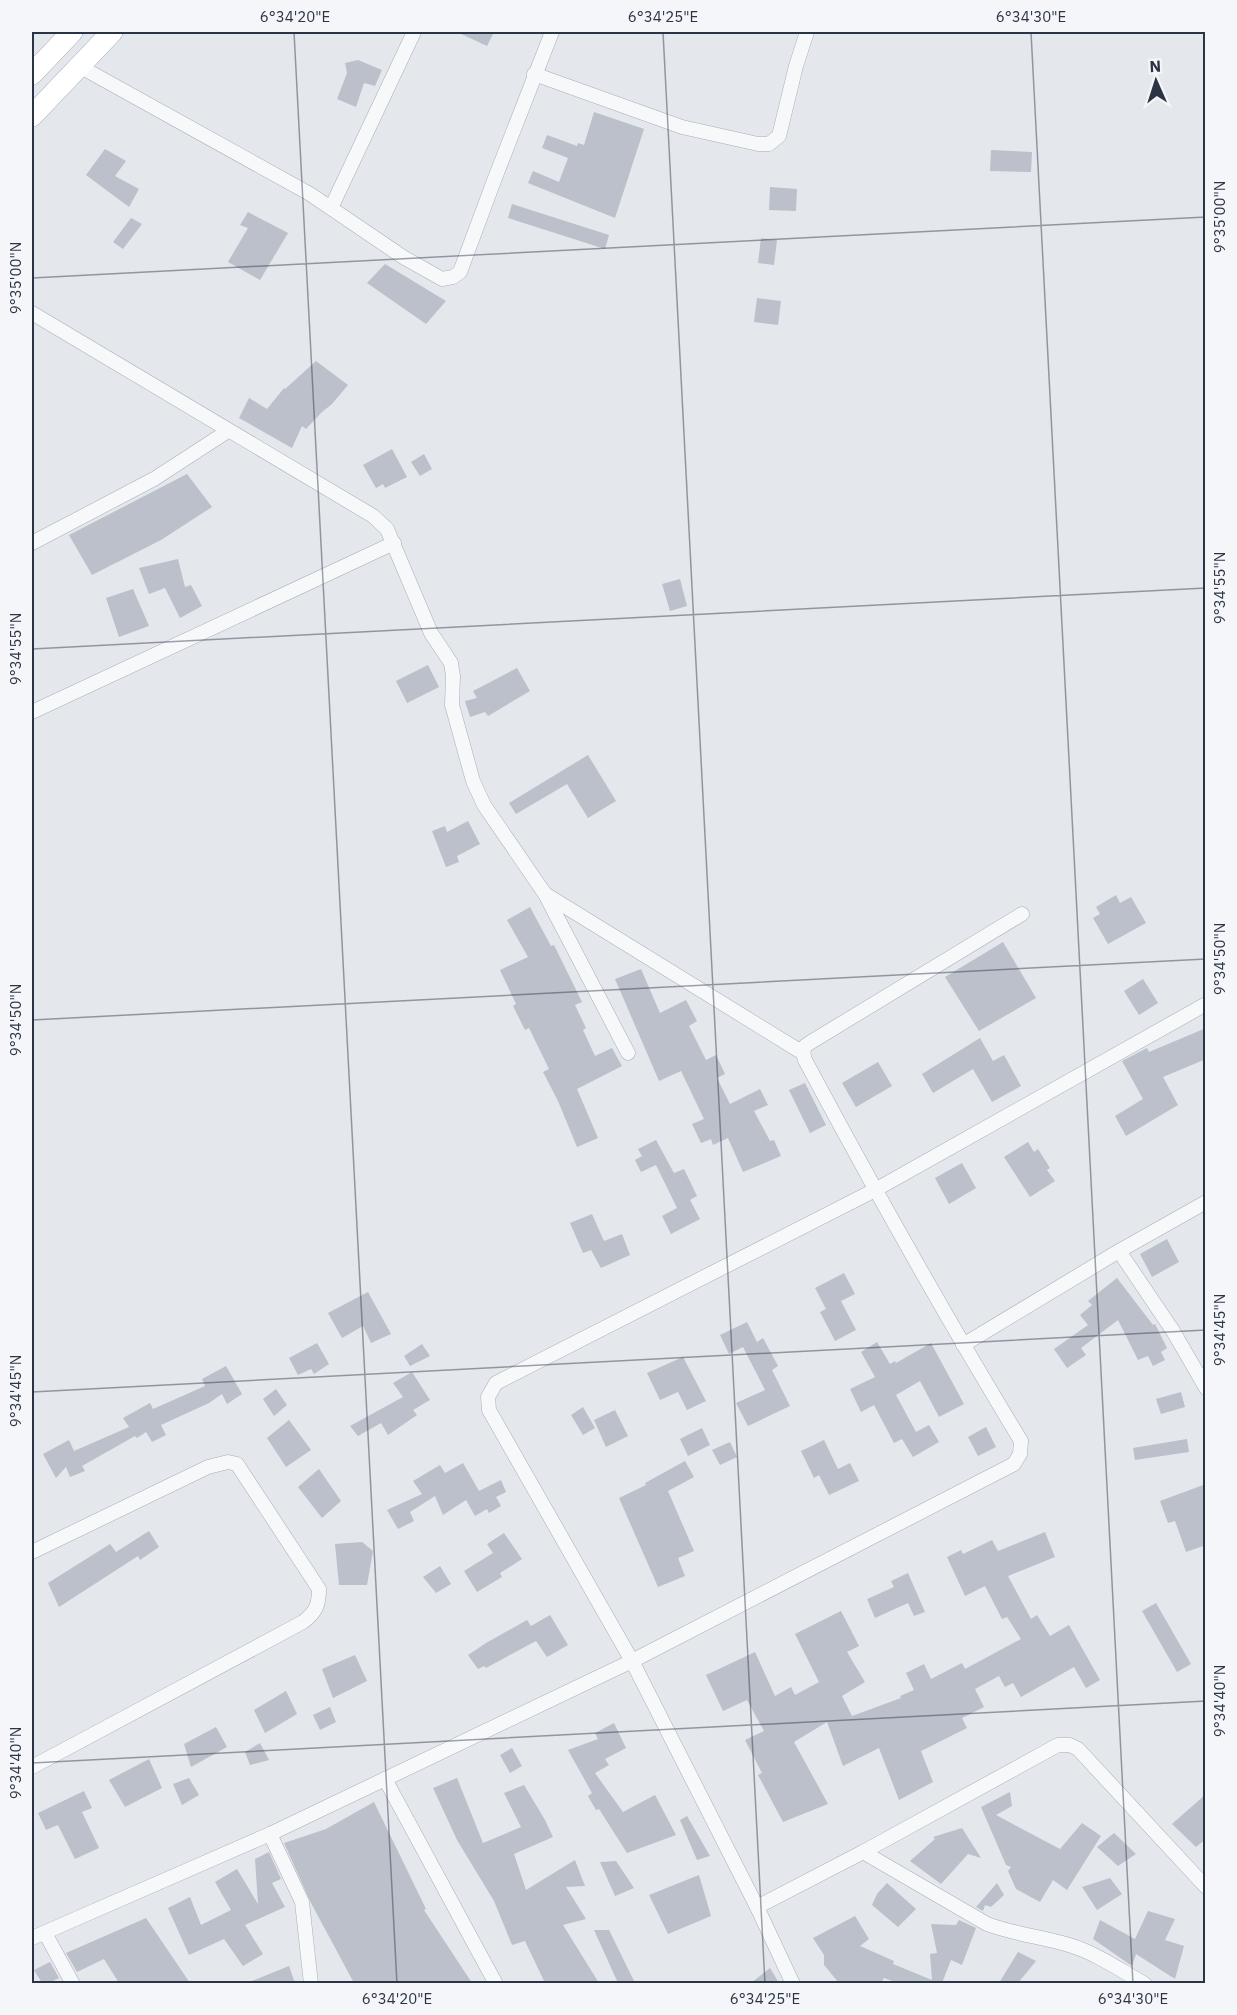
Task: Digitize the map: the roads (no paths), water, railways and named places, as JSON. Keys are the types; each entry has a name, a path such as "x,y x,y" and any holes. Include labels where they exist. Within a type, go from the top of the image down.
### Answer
{"main road":[{"path":"32,74 72,32"},
{"path":"32,116 112,32"}],"street":[{"path":"332,208 414,32"},
{"path":"79,66 310,194 403,257 442,279 453,277 460,272 552,32"},
{"path":"534,74 682,127 758,144 769,144 779,136 807,32"},
{"path":"32,313 373,516 387,529 431,633 451,663 454,683 452,705 473,782 484,805 545,894 628,1053"},
{"path":"32,543 154,479 228,431"},
{"path":"32,712 394,543"},
{"path":"545,894 803,1053"},
{"path":"32,1938 270,1834 632,1661 1014,1464 1020,1454 1021,1441 963,1345 875,1190 803,1053 805,1046 1022,914"},
{"path":"793,1983 632,1661 489,1410 488,1397 496,1383 875,1190 1206,1004"},
{"path":"963,1345 1119,1251 1206,1202"},
{"path":"1119,1251 1168,1323 1206,1388"},
{"path":"32,1552 208,1467 228,1462 237,1464 319,1589 319,1600 315,1613 303,1622 32,1767"},
{"path":"757,1907 863,1852 1058,1745 1070,1745 1078,1749 1206,1887"},
{"path":"385,1779 496,1983"},
{"path":"270,1834 302,1902 311,1983"},
{"path":"863,1852 987,1924 1070,1946 1145,1983"},
{"path":"45,1933 73,1983"}]}
